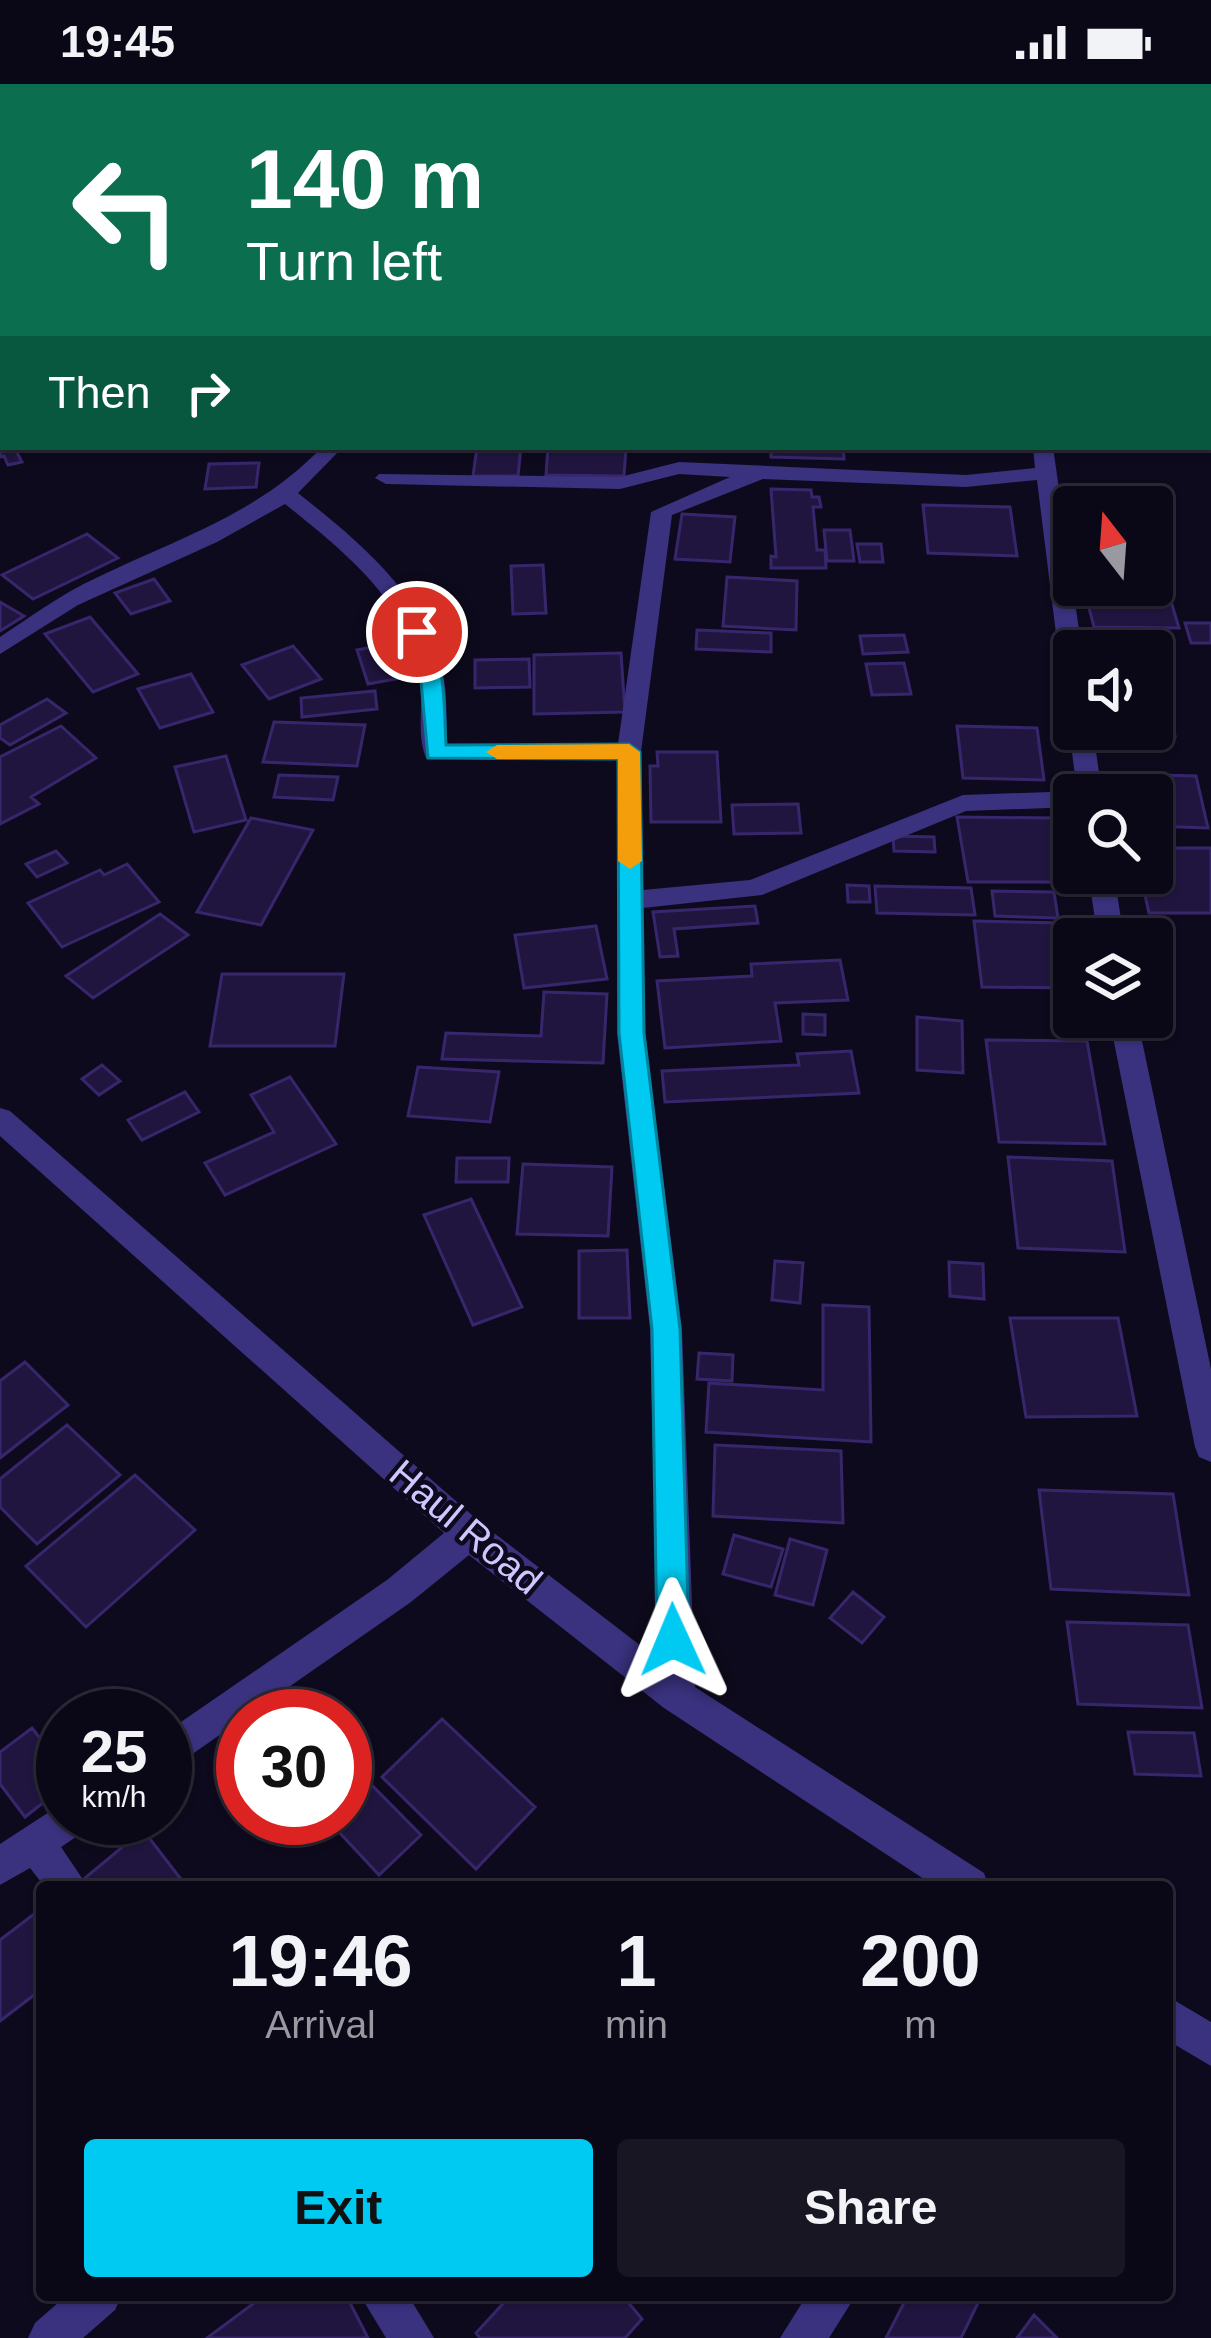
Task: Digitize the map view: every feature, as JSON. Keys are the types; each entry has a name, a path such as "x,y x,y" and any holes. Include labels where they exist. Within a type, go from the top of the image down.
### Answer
{"street":[{"path":"0,647 68,601 262,514 330,450"},
{"path":"386,478 620,483 679,468 965,482 1044,460 1067,630"},
{"path":"677,1696 666,1329 632,1033 629,752 662,512 760,473"},
{"path":"287,495 352,546 417,632 431,670 436,752 629,752"},
{"path":"631,900 753,889 963,803 1053,800"},
{"path":"1127,1038 1211,1447"},
{"name":"Haul Road","path":"0,1119 470,1534 677,1696 961,1881"},
{"path":"192,1736 399,1591 470,1534"},
{"path":"0,1866 34,1843 64,1881"},
{"path":"1173,2020 1211,2046"},
{"path":"50,2338 93,2301"},
{"path":"386,2301 412,2338"},
{"path":"802,2338 830,2301"}],"building":[{"path":"0,450 16,450 22,462 8,465"},
{"path":"477,450 521,450 518,476 473,476"},
{"path":"548,450 626,450 624,476 546,475"},
{"path":"771,450 843,450 844,459 771,457"},
{"path":"259,463 256,487 205,489 209,464"},
{"path":"771,489 811,490 812,497 819,497 821,507 813,507 817,550 825,550 826,568 771,568 771,556 776,557"},
{"path":"923,505 1010,507 1017,556 928,553"},
{"path":"682,514 735,517 730,562 675,559"},
{"path":"824,530 850,530 854,561 827,561"},
{"path":"87,534 118,558 33,599 2,575"},
{"path":"857,544 881,544 883,562 860,562"},
{"path":"543,565 546,613 513,614 511,566"},
{"path":"727,577 797,581 796,630 723,626"},
{"path":"154,579 170,601 131,614 115,593"},
{"path":"0,602 24,616 0,631"},
{"path":"1088,606 1172,606 1179,628 1094,627"},
{"path":"90,617 138,674 93,692 45,634"},
{"path":"1185,623 1211,623 1211,643 1191,643"},
{"path":"697,630 771,633 771,652 696,649"},
{"path":"904,635 908,652 863,654 860,636"},
{"path":"405,641 417,675 368,684 357,650"},
{"path":"293,646 321,679 269,699 242,665"},
{"path":"621,653 625,712 534,714 534,655"},
{"path":"529,659 530,687 475,688 475,660"},
{"path":"904,663 911,694 872,695 866,664"},
{"path":"191,674 213,712 160,728 138,689"},
{"path":"375,691 377,709 302,717 301,698"},
{"path":"47,699 66,713 10,745 0,738 0,725"},
{"path":"274,722 365,725 357,766 263,762"},
{"path":"61,726 96,758 31,797 39,804 0,824 0,757"},
{"path":"957,726 1037,728 1044,780 963,778"},
{"path":"657,752 717,752 721,822 651,822 650,766 658,766"},
{"path":"226,756 246,820 194,832 175,767"},
{"path":"279,775 338,777 333,800 274,797"},
{"path":"1173,775 1196,776 1208,828 1173,827"},
{"path":"798,804 801,833 734,834 732,805"},
{"path":"957,817 1052,818 1053,882 968,882"},
{"path":"251,818 313,830 261,925 197,912"},
{"path":"893,836 934,837 935,852 894,851"},
{"path":"1173,848 1211,848 1211,913 1149,913 1145,894 1173,894"},
{"path":"56,851 67,863 37,877 26,864"},
{"path":"127,864 159,902 62,947 28,903 100,870 104,875"},
{"path":"847,885 869,886 870,902 848,902"},
{"path":"875,886 971,888 975,915 877,913"},
{"path":"992,891 1054,894 1058,918 995,916"},
{"path":"755,906 758,923 674,929 678,956 660,957 653,912"},
{"path":"160,914 188,935 93,998 66,976"},
{"path":"974,921 1053,923 1053,988 982,987"},
{"path":"596,926 607,979 524,988 515,935"},
{"path":"840,960 848,1000 775,1003 781,1041 665,1048 657,981 752,976 751,964"},
{"path":"222,974 344,974 335,1046 210,1046"},
{"path":"544,992 607,994 603,1063 442,1059 446,1033 541,1036"},
{"path":"803,1014 825,1015 825,1035 803,1034"},
{"path":"917,1017 962,1021 963,1073 917,1070"},
{"path":"986,1040 1087,1041 1105,1144 999,1142"},
{"path":"851,1051 859,1093 665,1102 662,1071 799,1065 797,1054"},
{"path":"102,1065 120,1081 99,1095 82,1079"},
{"path":"418,1067 499,1072 490,1122 408,1116"},
{"path":"290,1077 336,1144 225,1195 205,1163 274,1132 251,1095"},
{"path":"185,1092 199,1112 142,1140 128,1120"},
{"path":"1008,1157 1112,1161 1125,1252 1018,1248"},
{"path":"457,1158 509,1158 508,1182 456,1182"},
{"path":"523,1164 612,1167 608,1236 517,1234"},
{"path":"471,1199 522,1307 473,1325 424,1215"},
{"path":"627,1250 630,1318 579,1318 579,1251"},
{"path":"775,1261 803,1263 800,1303 772,1300"},
{"path":"949,1262 983,1264 984,1299 950,1296"},
{"path":"823,1305 869,1307 871,1442 706,1432 709,1383 823,1390"},
{"path":"1010,1318 1118,1318 1137,1416 1026,1417"},
{"path":"699,1353 733,1355 732,1381 697,1379"},
{"path":"25,1362 68,1405 0,1458 0,1381"},
{"path":"67,1425 120,1475 37,1544 0,1507 0,1479"},
{"path":"715,1445 841,1451 843,1523 713,1516"},
{"path":"135,1475 195,1530 86,1627 26,1566"},
{"path":"1039,1490 1173,1494 1189,1595 1051,1589"},
{"path":"734,1535 783,1549 771,1587 723,1574"},
{"path":"790,1539 827,1550 813,1605 775,1595"},
{"path":"853,1592 884,1617 862,1643 830,1618"},
{"path":"1067,1622 1188,1625 1202,1708 1078,1704"},
{"path":"442,1719 535,1807 476,1869 382,1777"},
{"path":"32,1728 36,1733 36,1808 25,1817 0,1784 0,1752"},
{"path":"1128,1732 1194,1733 1201,1776 1135,1774"},
{"path":"372,1785 421,1835 379,1875 351,1845 372,1845"},
{"path":"125,1845 155,1845 182,1881 85,1878"},
{"path":"36,1913 36,1994 0,2021 0,1940"},
{"path":"257,2301 349,2301 368,2338 207,2338"},
{"path":"505,2301 627,2301 642,2319 625,2338 480,2338 476,2333"},
{"path":"905,2301 979,2301 961,2338 886,2338"},
{"path":"1034,2315 1057,2338 1017,2338"}],"slow traffic":[{"path":"497,752 629,752 630,861"}],"route":[{"path":"417,632 431,670 436,752 629,752 632,1033 666,1329 673,1640"}]}
